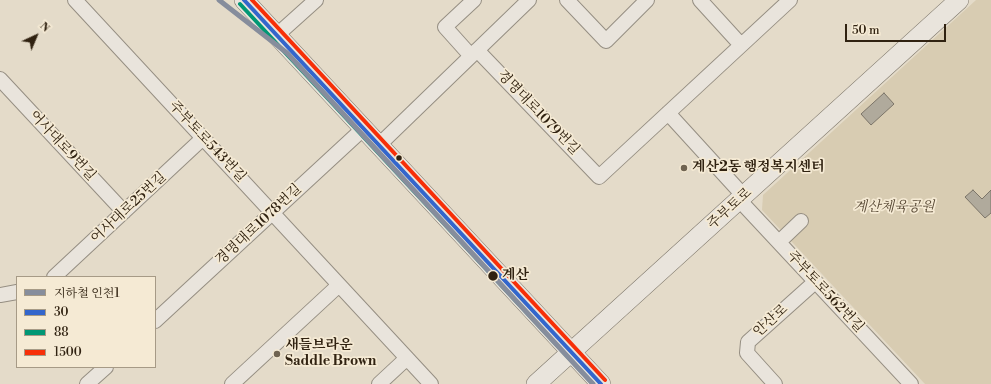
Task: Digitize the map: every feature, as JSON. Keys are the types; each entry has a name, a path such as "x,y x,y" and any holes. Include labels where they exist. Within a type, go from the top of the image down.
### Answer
{"main road":[{"path":"244,0 601,384"},
{"name":"주부토로","path":"536,384 742,199 959,0"}],"street":[{"name":"주부토로543번길","path":"75,0 431,384"},
{"path":"277,35 316,0"},
{"name":"경명대로1079번길","path":"474,0 445,27 474,53 599,176 668,112"},
{"path":"379,145 529,0"},
{"path":"567,0 606,41 647,0"},
{"path":"700,0 741,46"},
{"path":"668,112 790,0"},
{"name":"어사대로9번길","path":"0,79 124,212"},
{"name":"주부토로562번길","path":"668,112 741,193 742,204 911,384"},
{"name":"경명대로1078번길","path":"156,320 364,128"},
{"name":"어사대로25번길","path":"55,276 203,138"},
{"path":"778,242 801,221"},
{"name":"안산로","path":"775,384 747,353 748,342 816,282"},
{"path":"235,381 339,285"},
{"path":"0,295 16,292"},
{"path":"378,384 407,358"},
{"path":"87,384 105,368"}],"green space":[{"name":"계산체육공원","path":"976,0 991,0 991,384 925,384 762,210 763,195"}],"building":[{"path":"884,93 894,104 871,125 861,114"},
{"path":"973,190 982,199 991,190 991,213 985,218 965,197"}],"metro line":[{"name":"인천1","path":"219,0 287,53 593,384"}],"transit line":[{"name":"30","path":"244,0 601,384"},
{"name":"1500","path":"252,0 605,380"},
{"name":"88","path":"240,4 593,384"}],"place":[{"name":"계산2동 행정복지센터","path":"684,168"},
{"name":"계산","path":"493,276"},
{"name":"새들브라운 Saddle Brown","path":"277,354"}]}
